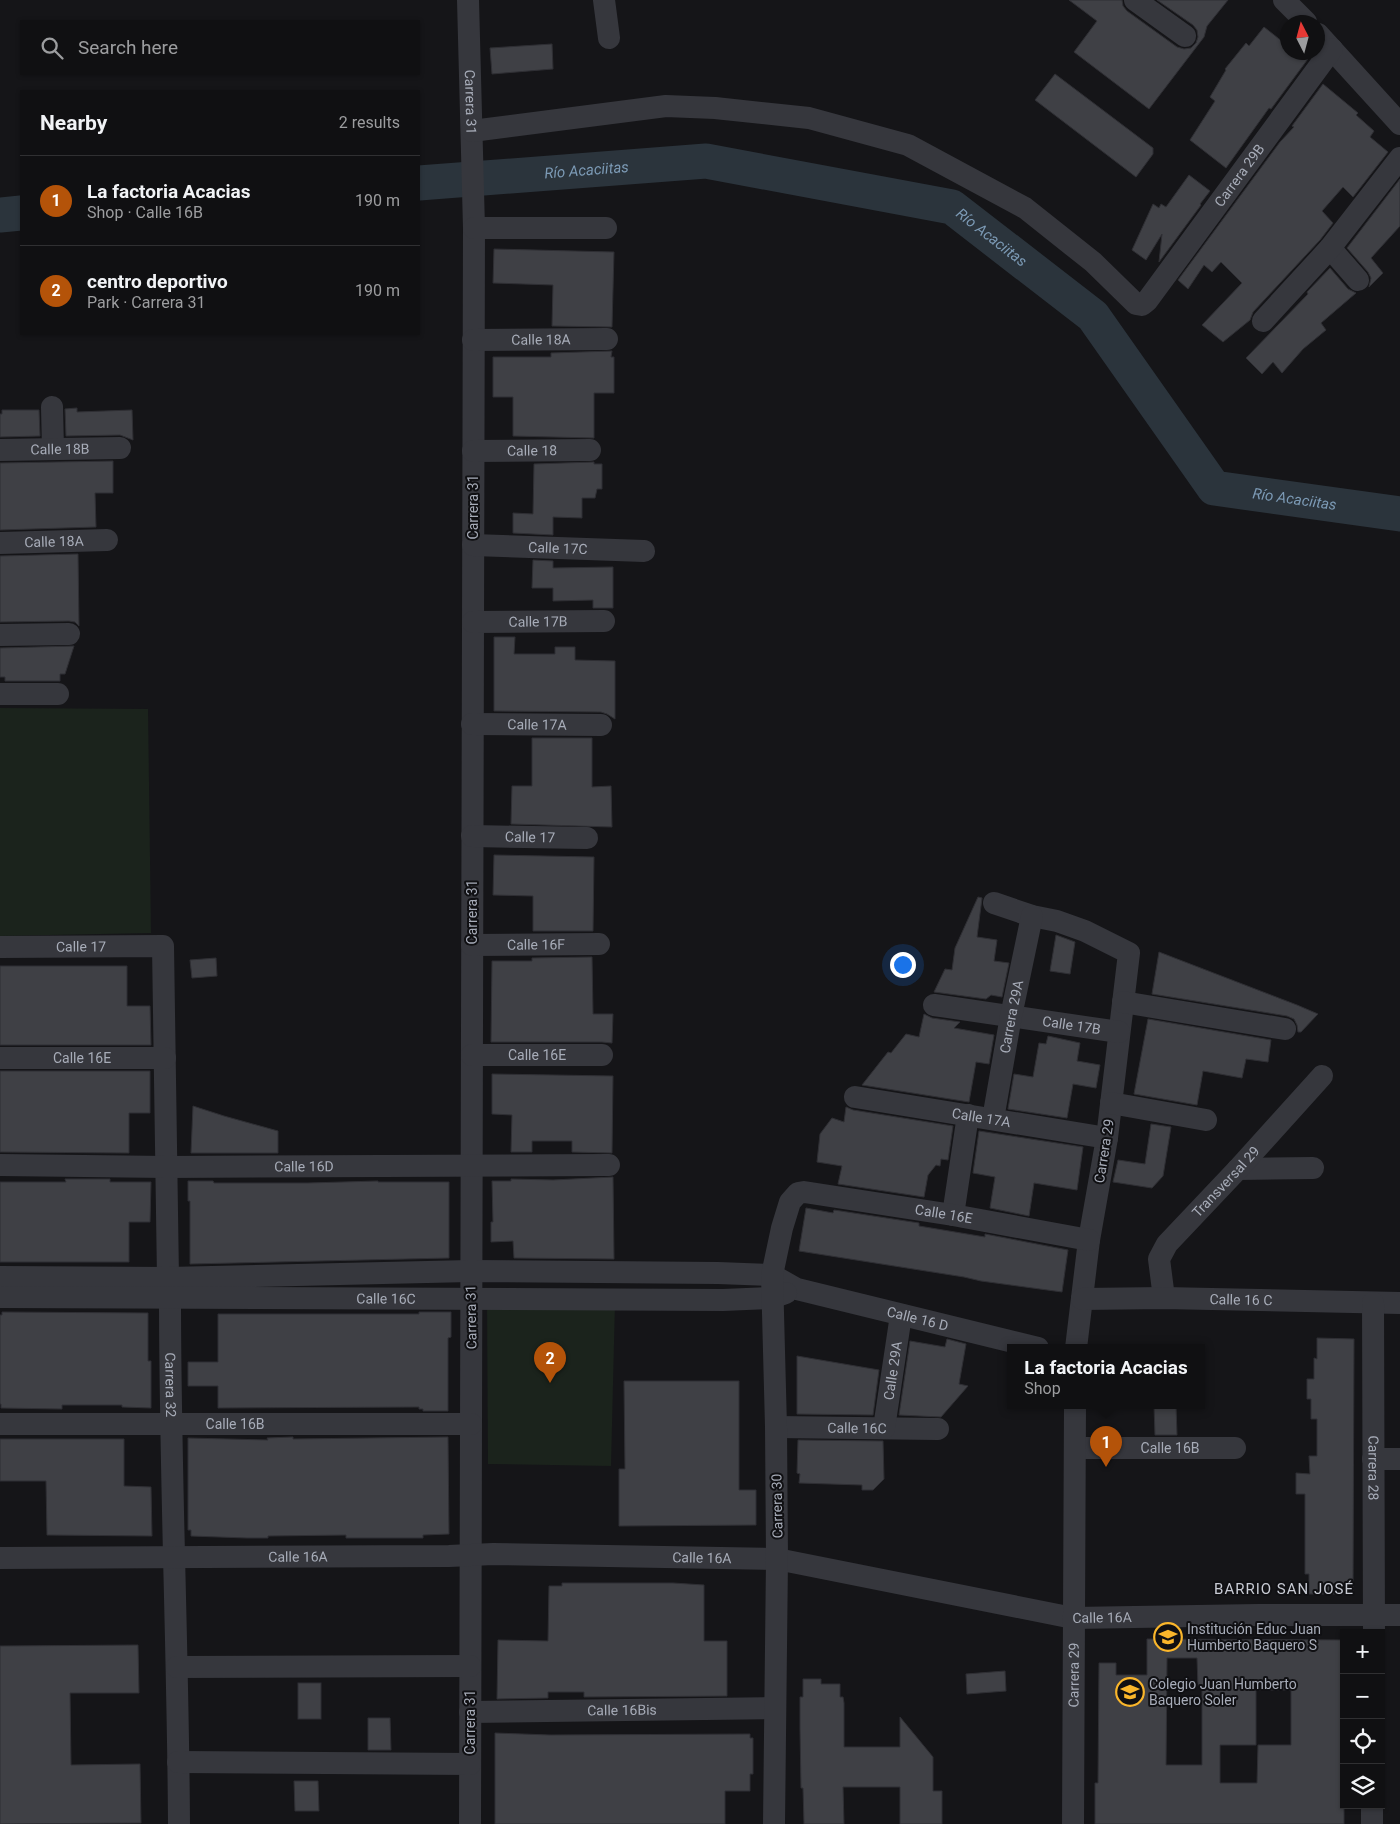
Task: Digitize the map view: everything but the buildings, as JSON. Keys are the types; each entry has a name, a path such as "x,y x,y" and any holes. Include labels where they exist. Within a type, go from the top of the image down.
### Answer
{"street":[{"name":"Carrera 31","path":"468,0 473,220 470,1824"},
{"path":"604,0 609,38"},
{"path":"1135,0 1185,36"},
{"path":"1284,0 1299,15"},
{"path":"1325,42 1400,124"},
{"name":"Carrera 29B","path":"472,135 666,106 715,108 809,118 908,145 1025,208 1093,262 1136,304 1142,305 1147,301 1313,60"},
{"path":"1263,321 1330,248 1400,158"},
{"path":"473,220 606,228"},
{"path":"1330,248 1358,280"},
{"name":"Calle 18A","path":"473,340 607,339"},
{"path":"52,407 53,449"},
{"name":"Calle 18B","path":"0,450 120,448"},
{"name":"Calle 18","path":"473,451 590,450"},
{"name":"Calle 18A","path":"0,543 107,540"},
{"name":"Calle 17C","path":"473,545 644,551"},
{"name":"Calle 17B","path":"473,622 604,622"},
{"path":"0,635 69,634"},
{"path":"0,694 58,694"},
{"name":"Calle 17A","path":"472,724 601,725"},
{"name":"Calle 17","path":"472,836 587,838"},
{"path":"994,903 1032,916"},
{"name":"Carrera 29","path":"1032,916 1057,921 1086,931 1129,953 1107,1138 1090,1240 1076,1344"},
{"name":"Carrera 29A","path":"993,1119 1011,1016 1032,916"},
{"name":"Calle 16F","path":"472,945 598,944"},
{"name":"Calle 17","path":"0,947 163,946"},
{"name":"Carrera 32","path":"163,946 170,1424 175,1556 179,1824"},
{"path":"1123,1002 1285,1030"},
{"name":"Calle 17B","path":"934,1005 1119,1032"},
{"name":"Calle 16E","path":"472,1055 602,1055"},
{"name":"Calle 16E","path":"0,1058 165,1058"},
{"name":"Transversal 29","path":"1164,1298 1160,1260 1166,1244 1238,1169 1322,1076"},
{"name":"Calle 17A","path":"855,1097 1107,1138"},
{"path":"1111,1103 1206,1120"},
{"path":"953,1215 968,1115"},
{"name":"Calle 16D","path":"0,1165 472,1167 609,1165"},
{"path":"1238,1169 1313,1168"},
{"name":"Calle 16E","path":"798,1193 804,1192 953,1215 1090,1240"},
{"name":"Carrera 30","path":"774,1824 777,1559 772,1275 782,1228 790,1202 798,1193"},
{"name":"Calle 16C","path":"0,1297 470,1271 772,1275"},
{"name":"Calle 16 D","path":"772,1275 797,1289 1021,1344"},
{"name":"Calle 16C","path":"0,1277 169,1287 472,1298 723,1300 772,1298"},
{"path":"772,1298 797,1289"},
{"name":"Calle 16 C","path":"1082,1299 1164,1298 1400,1303"},
{"name":"Carrera 28","path":"1373,1303 1374,1624"},
{"name":"Calle 29A","path":"884,1428 901,1315"},
{"name":"Carrera 29","path":"1073,1824 1075,1409"},
{"name":"Calle 16B","path":"0,1424 471,1424"},
{"name":"Calle 16C","path":"776,1427 938,1429"},
{"name":"Calle 16B","path":"1075,1448 1235,1448"},
{"path":"1373,1459 1400,1459"},
{"name":"Calle 16A","path":"0,1558 471,1556 493,1554 777,1559 1073,1618 1258,1615 1374,1624 1400,1616"},
{"path":"177,1667 470,1666"},
{"name":"Calle 16Bis","path":"470,1712 775,1708"},
{"path":"178,1762 470,1764"},
{"path":"1372,1809 1372,1824"}],"shaded area":[{"path":"0,708 148,709 151,933 0,936"},
{"path":"487,1300 615,1302 611,1466 488,1464"}],"waterway":[{"name":"Río Acaciitas","path":"420,183 706,161 952,207 1093,316 1214,488 1400,514"},
{"name":"Río Acaciitas","path":"0,215 20,213"}],"place":[{"name":"centro deportivo","path":"550,1383"},
{"name":"La factoria Acacias","path":"1106,1467"},
{"name":"Institución Educ Juan Humberto Baquero S","path":"1168,1637"},
{"name":"Colegio Juan Humberto Baquero Soler","path":"1130,1692"}],"district":[{"name":"BARRIO SAN JOSÉ","path":"1284,1589"}]}
